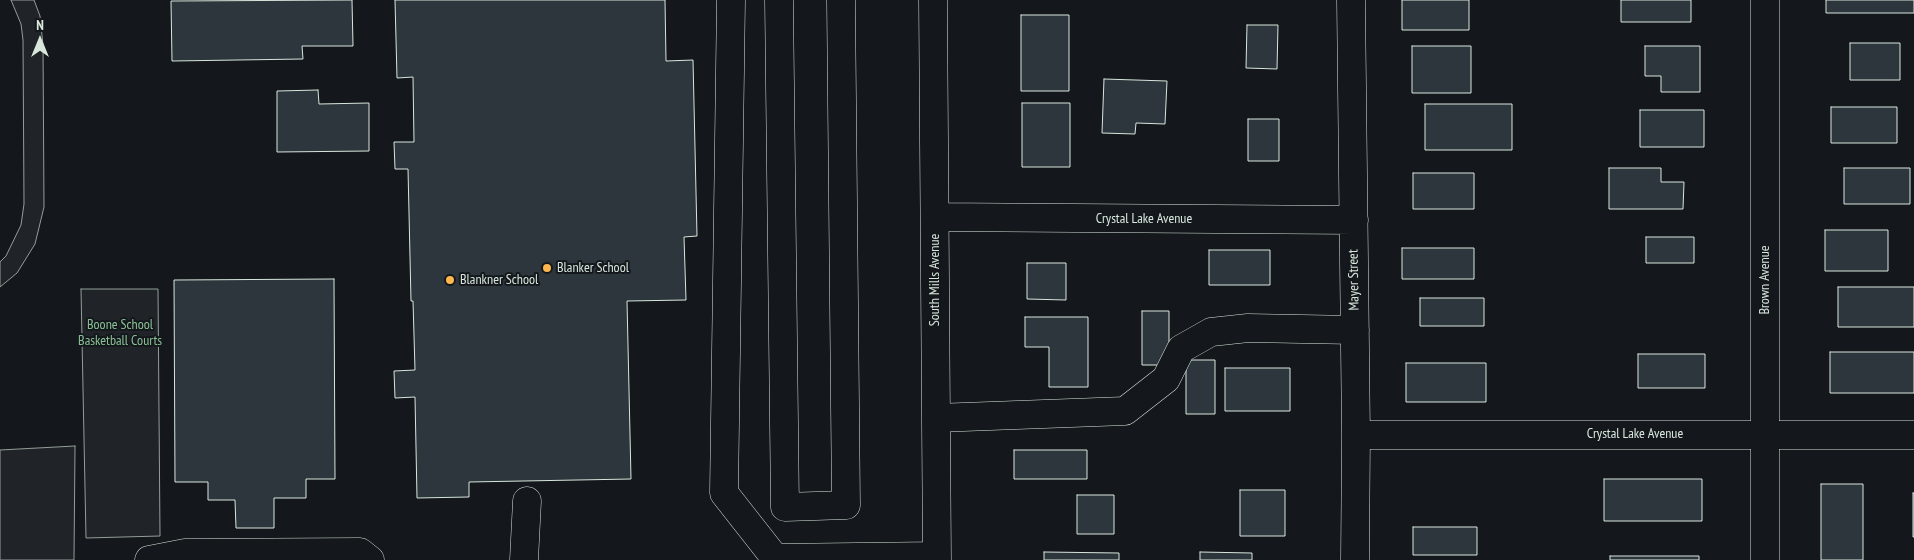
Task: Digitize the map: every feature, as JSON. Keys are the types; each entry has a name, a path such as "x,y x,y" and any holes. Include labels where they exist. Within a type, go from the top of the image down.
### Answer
{"street":[{"path":"731,0 724,493 775,558 937,558"},
{"path":"779,0 785,507 846,505 841,0"},
{"name":"South Mills Avenue","path":"933,0 937,558"},
{"name":"Mayer Street","path":"1351,0 1356,435 1355,560"},
{"name":"Brown Avenue","path":"1764,0 1764,560"},
{"name":"Crystal Lake Avenue","path":"935,217 1354,220"},
{"path":"936,418 1126,411 1166,379 1182,349 1210,332 1248,328 1355,330"},
{"name":"Crystal Lake Avenue","path":"1356,435 1914,434"},
{"path":"524,560 528,501"},
{"path":"149,560 185,553 360,552 370,560"}],"green space":[{"path":"11,0 34,0 40,16 43,45 44,207 35,244 17,273 0,287 0,262 6,256 21,225 24,204 23,40 21,24"},
{"name":"Boone School Basketball Courts","path":"81,289 158,289 160,536 86,538"},
{"path":"75,446 74,560 0,560 0,450"}],"building":[{"path":"352,0 353,46 302,46 303,59 172,61 171,1"},
{"name":"Blanker School","path":"395,0 665,0 666,61 693,60 697,236 684,237 686,300 627,301 631,479 469,482 469,497 417,498 415,397 395,398 394,371 415,370 413,301 411,301 408,169 395,169 394,142 414,142 413,77 397,78"},
{"path":"1402,0 1469,0 1469,30 1402,30"},
{"path":"1621,0 1691,0 1691,22 1621,22"},
{"path":"1826,0 1914,0 1914,13 1826,13"},
{"path":"1021,15 1069,15 1069,91 1021,91"},
{"path":"1247,25 1278,25 1277,69 1246,68"},
{"path":"1850,43 1900,43 1900,80 1850,80"},
{"path":"1412,46 1471,46 1471,93 1412,93"},
{"path":"1645,46 1700,46 1700,92 1661,92 1661,76 1645,76"},
{"path":"1104,79 1167,81 1165,124 1136,123 1135,134 1102,133"},
{"path":"318,90 319,104 369,103 369,151 277,152 277,91"},
{"path":"1022,103 1070,103 1070,167 1022,167"},
{"path":"1425,104 1512,104 1512,150 1425,150"},
{"path":"1831,107 1897,107 1897,143 1831,143"},
{"path":"1640,110 1704,110 1704,147 1640,147"},
{"path":"1248,119 1279,119 1279,161 1248,161"},
{"path":"1609,168 1661,168 1661,182 1684,182 1683,209 1609,209"},
{"path":"1844,168 1910,168 1910,204 1844,204"},
{"path":"1413,173 1474,173 1474,209 1413,209"},
{"path":"1825,230 1888,230 1888,271 1825,271"},
{"path":"1646,237 1694,237 1694,263 1646,263"},
{"path":"1402,248 1474,248 1474,279 1402,279"},
{"path":"1209,250 1270,250 1270,285 1209,285"},
{"path":"1027,263 1066,263 1066,300 1027,299"},
{"path":"334,279 335,479 306,479 306,498 274,498 274,528 236,528 235,500 208,500 208,482 175,482 174,280"},
{"path":"1838,287 1914,287 1914,327 1838,327"},
{"path":"1420,298 1484,298 1484,326 1420,326"},
{"path":"1142,311 1169,311 1169,365 1142,365"},
{"path":"1025,317 1088,317 1088,387 1049,387 1049,347 1025,347"},
{"path":"1830,352 1914,352 1914,393 1830,393"},
{"path":"1638,354 1705,354 1705,388 1638,388"},
{"path":"1186,360 1215,360 1215,414 1186,414"},
{"path":"1406,363 1486,363 1486,402 1406,402"},
{"path":"1225,368 1290,368 1290,411 1225,411"},
{"path":"1014,450 1087,450 1087,479 1014,479"},
{"path":"1604,479 1702,479 1702,521 1604,521"},
{"path":"1821,484 1863,484 1863,560 1821,560"},
{"path":"1240,490 1285,490 1285,536 1240,536"},
{"path":"1914,493 1914,537 1913,537"},
{"path":"1077,495 1114,495 1114,534 1077,534"},
{"path":"1413,527 1477,527 1477,555 1413,555"},
{"path":"1044,552 1119,553 1119,560 1044,560"},
{"path":"1200,552 1252,553 1252,560 1200,560"},
{"path":"1610,556 1699,556 1699,560 1610,560"}],"place":[{"name":"Blanker School","path":"547,268"},
{"name":"Blankner School","path":"450,280"}]}
